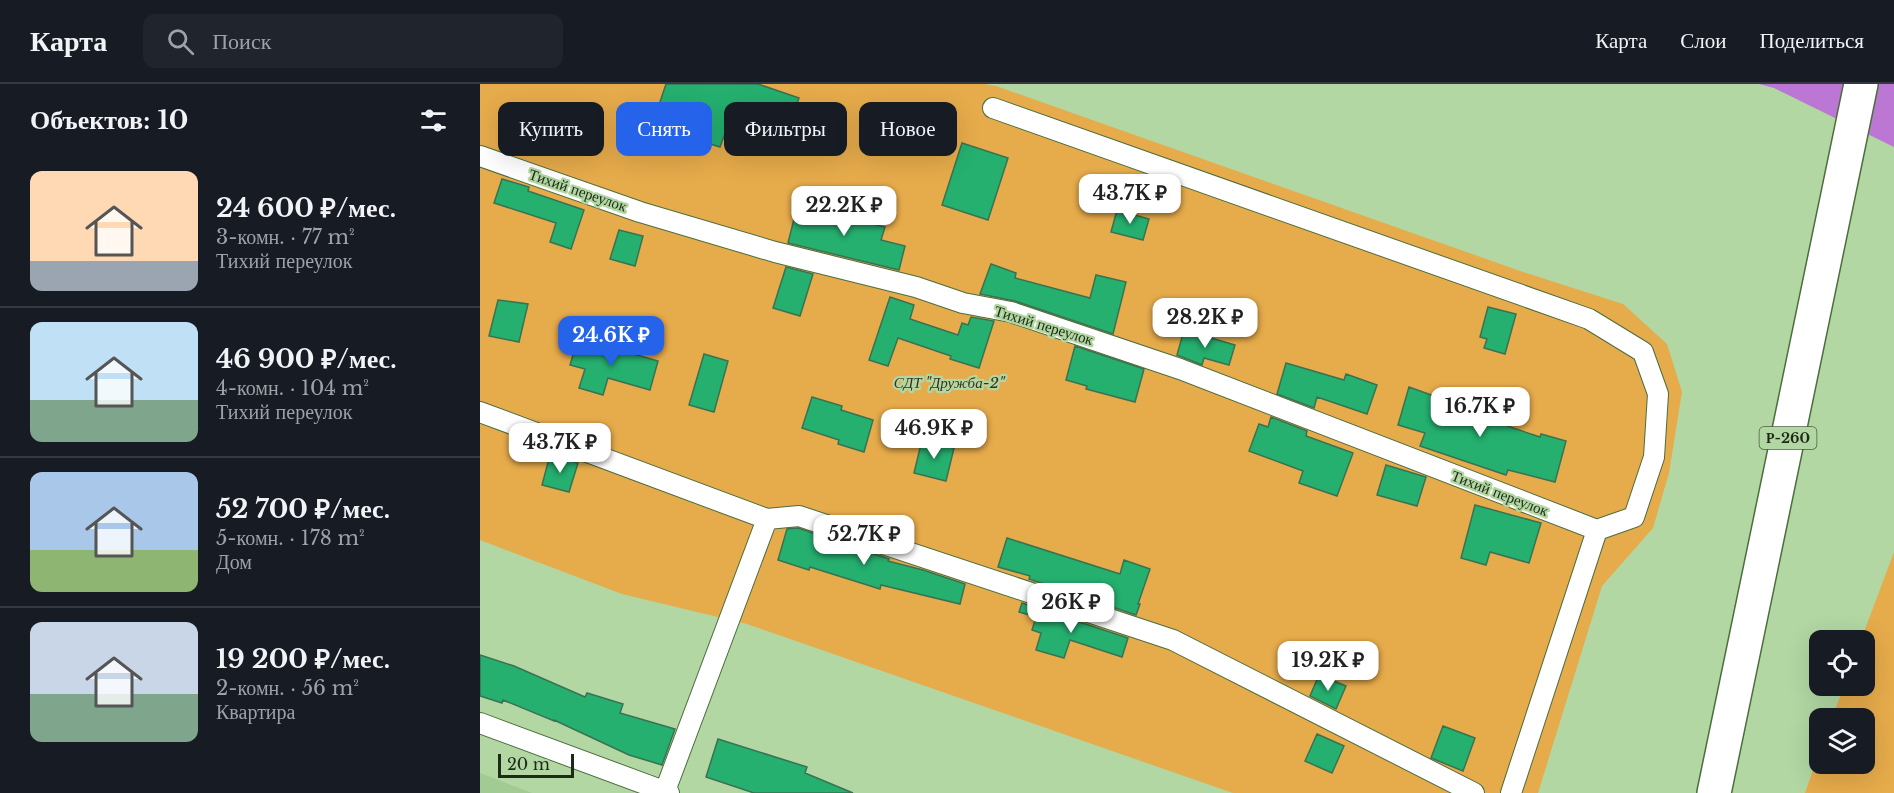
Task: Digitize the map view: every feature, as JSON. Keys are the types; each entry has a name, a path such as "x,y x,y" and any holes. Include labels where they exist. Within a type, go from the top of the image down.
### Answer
{"highway":[{"name":"Р-260","path":"1714,793 1861,84"}],"street":[{"path":"993,108 1589,319 1643,352 1658,394 1654,457 1634,517 1597,530 1511,793"},
{"name":"Тихий переулок","path":"480,156 640,212 775,252 916,286 963,303 1011,312 1180,369 1597,530"},
{"path":"480,412 767,519 799,516 1173,640 1474,793"},
{"path":"480,723 667,792 767,519"}],"shaded area":[{"path":"1759,84 1894,84 1894,147 1774,88"},
{"path":"480,773 532,793 480,793"}],"green space":[{"name":"СДТ \"Дружба-2\"","path":"480,84 984,84 996,86 1523,272 1623,304 1667,344 1682,392 1669,473 1653,528 1602,586 1538,793 1233,793 747,624 622,594 480,540"},
{"path":"1894,552 1894,793 1805,793 1812,774 1875,774 1875,708 1836,708 1840,696 1875,696 1875,630 1865,630"}],"building":[{"path":"666,84 758,84 799,98 798,102 724,102 724,136 720,147 712,145 712,102 660,102"},
{"path":"962,143 1008,158 988,220 942,205"},
{"path":"502,179 529,187 528,191 584,210 571,249 550,242 556,223 494,203"},
{"path":"798,203 839,214 838,216 885,227 881,240 905,246 899,270 788,243"},
{"path":"1117,210 1149,219 1143,240 1111,232"},
{"path":"619,230 643,236 635,266 610,259"},
{"path":"991,264 1016,273 1015,278 1090,298 1096,275 1126,282 1113,334 1015,301 980,294"},
{"path":"786,267 813,274 800,316 773,308"},
{"path":"890,297 914,305 910,319 958,335 962,323 968,325 971,317 994,321 979,368 898,338 888,366 869,360"},
{"path":"498,300 528,304 519,342 489,336"},
{"path":"1488,307 1516,314 1505,354 1484,348 1487,339 1480,337"},
{"path":"1184,330 1235,345 1229,365 1204,358 1202,365 1177,355"},
{"path":"578,338 658,361 650,390 608,378 603,395 579,388 585,369 570,365"},
{"path":"1075,346 1144,369 1135,402 1086,389 1087,386 1066,380"},
{"path":"704,354 728,361 714,412 689,405"},
{"path":"1286,363 1344,380 1346,374 1377,385 1367,414 1317,397 1314,408 1277,394"},
{"path":"1409,387 1470,409 1468,413 1540,437 1541,434 1566,441 1555,482 1508,470 1506,475 1420,446 1425,433 1398,425"},
{"path":"812,397 842,406 841,410 873,420 864,452 838,444 839,440 802,428"},
{"path":"1271,417 1307,431 1306,436 1353,453 1337,496 1299,483 1303,471 1249,451 1259,424 1268,427"},
{"path":"922,440 954,448 946,481 914,473"},
{"path":"550,455 578,463 569,492 542,485"},
{"path":"1386,465 1426,477 1417,506 1377,495"},
{"path":"1475,505 1541,523 1529,563 1490,552 1486,565 1461,558"},
{"path":"798,528 889,559 888,561 965,584 960,604 881,585 880,589 810,567 809,570 778,560 787,529"},
{"path":"1007,538 1120,574 1124,560 1150,569 1136,615 1029,579 1030,576 998,567"},
{"path":"1022,603 1128,638 1122,657 1070,640 1064,658 1036,650 1041,633 1032,630 1036,617 1019,612"},
{"path":"480,655 514,666 585,697 587,693 623,704 620,713 675,729 662,765 629,755 554,720 503,700 502,703 480,696"},
{"path":"1319,675 1346,686 1336,709 1310,696"},
{"path":"1443,726 1475,738 1463,771 1431,758"},
{"path":"1317,734 1344,746 1332,773 1305,761"},
{"path":"718,739 807,767 805,773 853,793 754,793 706,777"}]}
